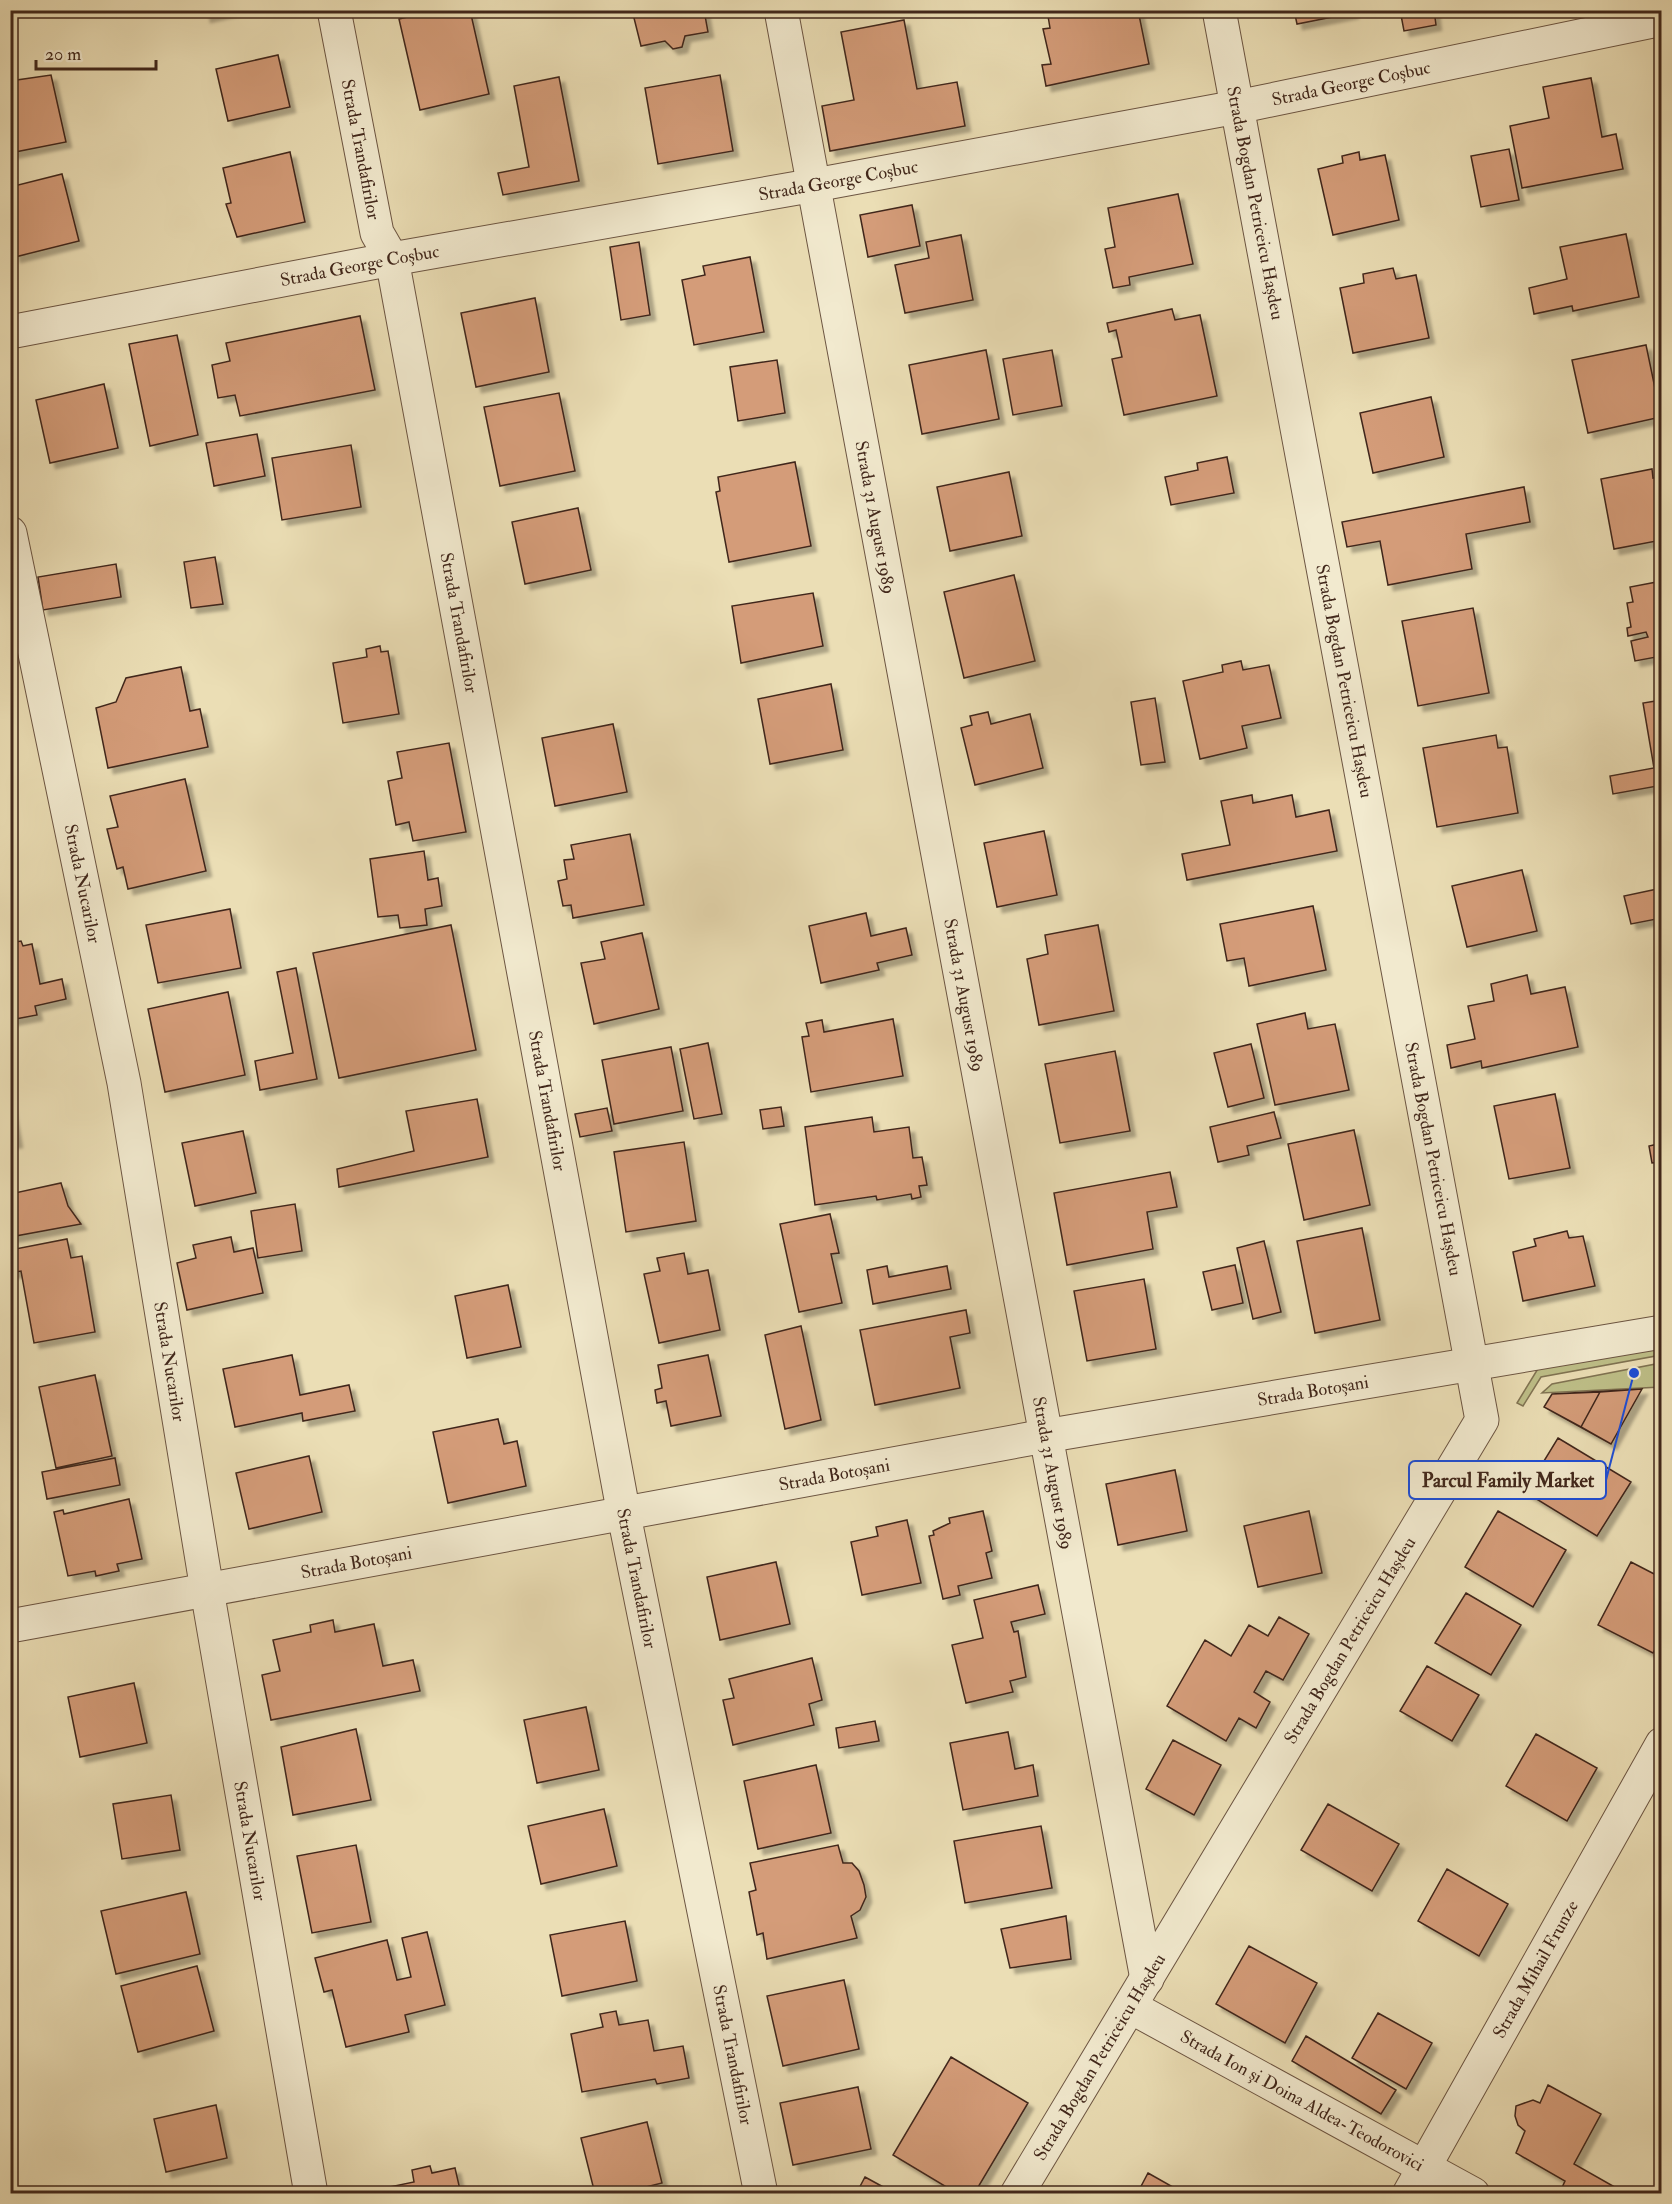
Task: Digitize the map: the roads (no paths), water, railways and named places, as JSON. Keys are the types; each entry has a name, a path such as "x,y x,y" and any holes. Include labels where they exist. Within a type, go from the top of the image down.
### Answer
{"street":[{"name":"Strada Trandafirilor","path":"334,10 377,233 392,259 624,1515 761,2193"},
{"name":"Strada 31 August 1989","path":"781,10 1045,1436 1139,1993"},
{"name":"Strada Bogdan Petriceicu Hașdeu","path":"1017,2193 1482,1420 1219,10"},
{"path":"1659,10 1661,20"},
{"name":"Strada George Coșbuc","path":"10,332 392,259 815,185 1237,107 1661,20"},
{"name":"Strada Nucarilor","path":"10,533 21,640 124,1083 207,1590 311,2193"},
{"name":"Strada Botoșani","path":"10,1626 1045,1436 1662,1332"},
{"name":"Strada Mihail Frunze","path":"1416,2181 1662,1744"},
{"name":"Strada Ion și Doina Aldea-Teodorovici","path":"1139,1993 1416,2181 1473,2193"}],"place":[{"name":"Parcul Family Market","path":"1634,1373"}]}
